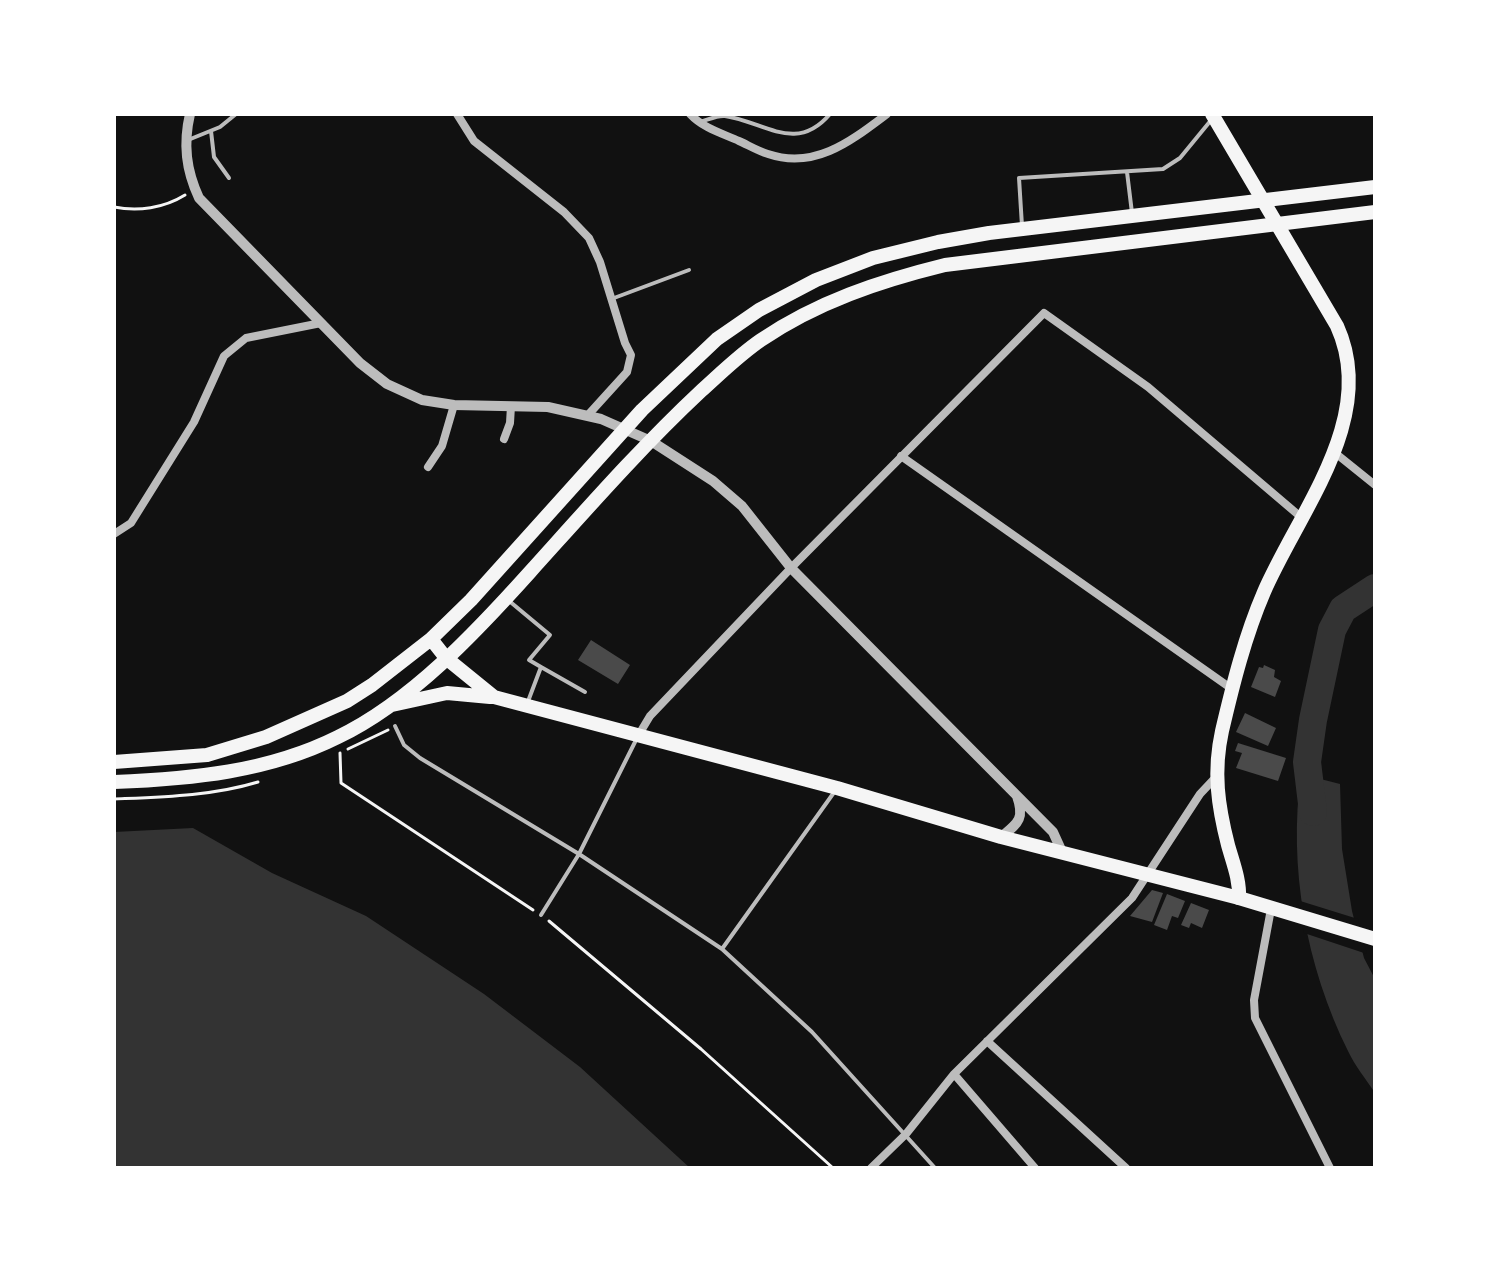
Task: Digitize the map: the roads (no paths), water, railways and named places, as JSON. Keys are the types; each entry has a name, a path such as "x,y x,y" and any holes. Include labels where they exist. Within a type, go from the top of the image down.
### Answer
{"main road":[{"path":"1212,116 1337,326 1349,368 1347,399 1334,452 1263,595 1232,689 1216,758 1220,810 1239,885 1239,898"},
{"path":"114,762 207,755 266,737 347,701 372,685 431,639 471,600 642,410 717,339 759,310 816,280 873,258 925,245 1022,229 1375,187"},
{"path":"114,782 211,775 276,761 338,737 388,706 446,658 506,599 651,441 727,368 762,339 826,304 880,281 991,257 1375,212"},
{"path":"431,639 446,658 494,697"},
{"path":"388,706 447,693 494,697 837,788 1063,854 1239,898 1375,939"}],"street":[{"path":"190,114 186,141 188,174 199,198 360,363 387,384 422,400 454,405 548,407 588,415 626,428 651,441 713,481 742,506 791,568 1053,832 1063,854"},
{"path":"690,114 698,123 768,154 793,160 829,153 887,114"},
{"path":"462,116 474,141 564,212 589,238 631,355 627,372 588,415"},
{"path":"638,736 650,716 791,568 1044,313 1148,387 1302,518"},
{"path":"114,534 131,523 194,422 224,356 246,338 321,323"},
{"path":"428,467 442,446 454,405"},
{"path":"504,439 510,423 511,406"},
{"path":"1334,452 1375,485"},
{"path":"901,456 1232,689"},
{"path":"871,1168 906,1134 954,1074 1132,898 1200,794 1216,777"},
{"path":"1001,837 1019,819 1021,810 1015,792"},
{"path":"1271,909 1254,1000 1255,1018 1330,1168"},
{"path":"987,1041 1126,1168"},
{"path":"954,1074 1035,1168"}],"lane":[{"path":"186,141 211,131 236,114"},
{"path":"698,123 722,115 790,135 809,133 830,114"},
{"path":"1022,229 1019,178 1163,169 1180,158 1212,116"},
{"path":"211,131 214,157 229,178"},
{"path":"1127,172 1132,215"},
{"path":"611,299 689,270"},
{"path":"506,599 550,635 529,660 585,692"},
{"path":"526,706 541,667"},
{"path":"395,726 404,745 420,758 579,854 722,949 812,1032 935,1168"},
{"path":"541,915 579,854 638,736"},
{"path":"722,949 837,788"}],"waterway":[{"path":"1313,812 1307,762 1332,630 1343,609 1375,588"}]}
